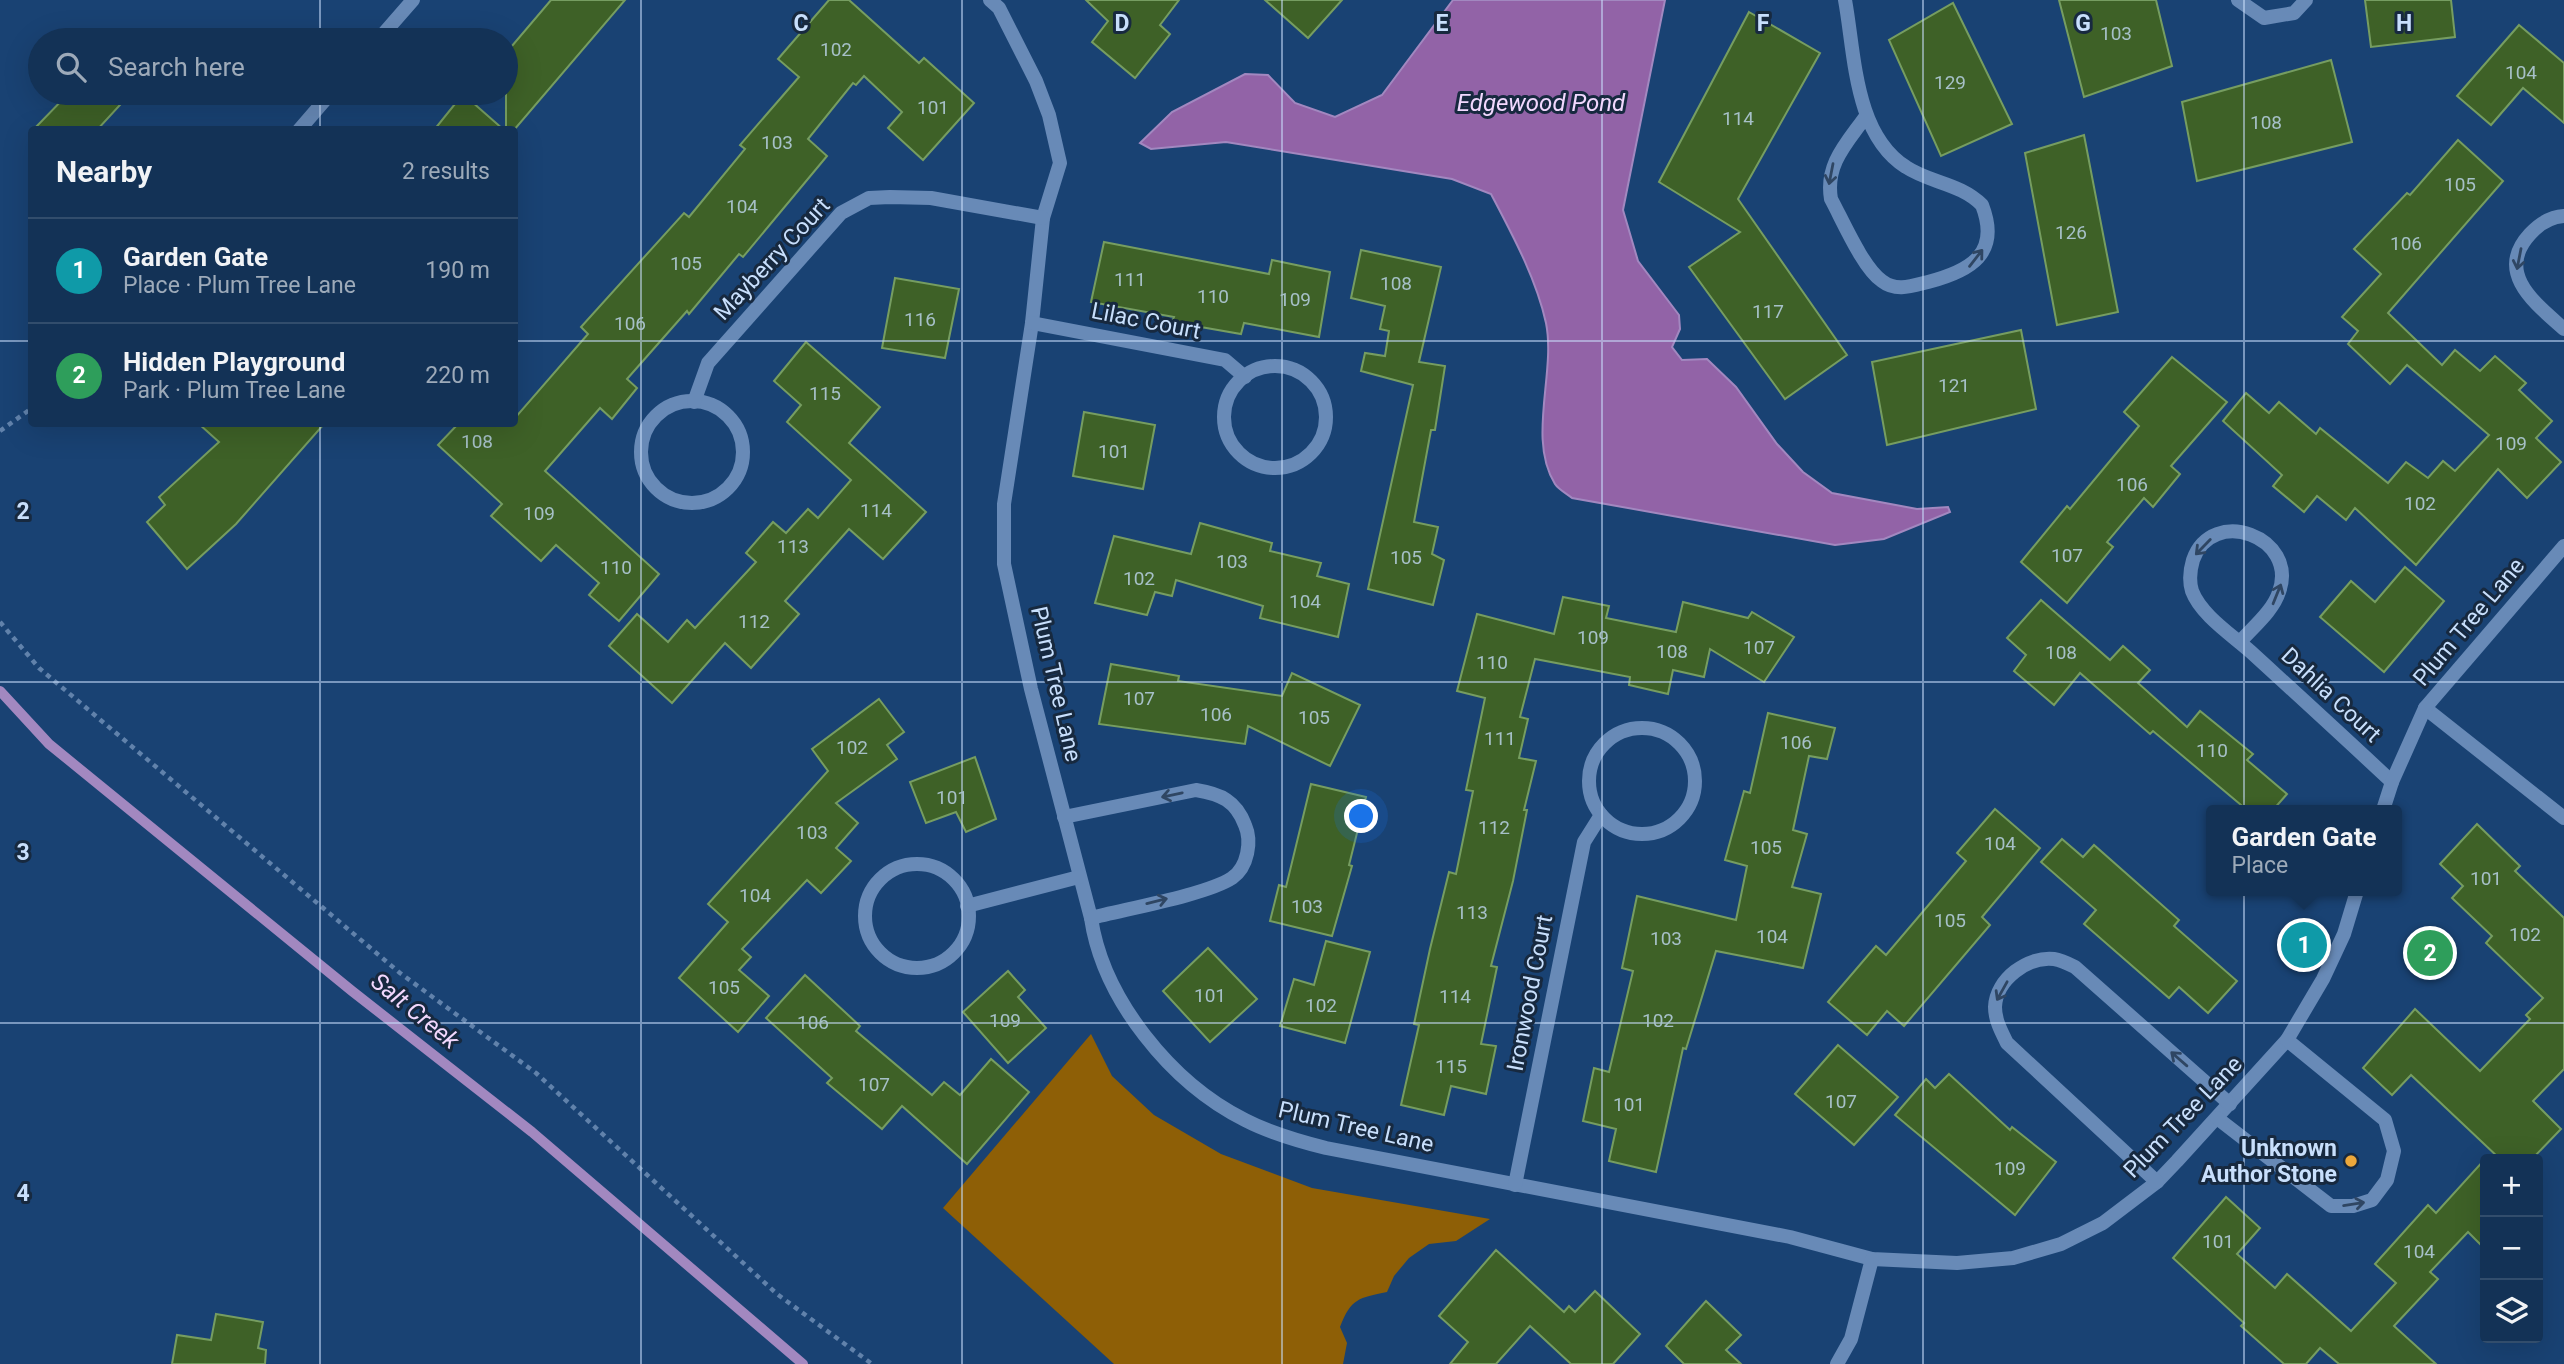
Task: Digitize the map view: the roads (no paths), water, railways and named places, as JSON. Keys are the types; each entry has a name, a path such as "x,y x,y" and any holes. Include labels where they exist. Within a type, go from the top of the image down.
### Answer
{"street":[{"path":"388,28 413,0"},
{"path":"1845,0 1866,116 1884,147 1905,167 1955,186 1982,205 1989,227 1989,237 1976,261 1966,270 1911,287 1895,288 1874,275 1831,199 1829,186 1833,163 1866,116"},
{"path":"2238,0 2264,18 2294,13 2306,0"},
{"name":"Plum Tree Lane","path":"1000,3 1049,115 1060,163 1043,218 1032,323 1004,504 1004,564 1096,946 1123,1002 1161,1055 1200,1090 1244,1120 1289,1138 1326,1148 1790,1237 1872,1259 1957,1263 2013,1258 2061,1244 2103,1223 2157,1182 2287,1040 2323,979 2344,934 2355,896"},
{"path":"302,126 321,105"},
{"name":"Mayberry Court","path":"694,402 708,363 841,213 869,198 931,198 1043,218"},
{"path":"2564,216 2538,225 2524,240 2517,258 2516,274 2526,295 2564,329"},
{"name":"Lilac Court","path":"1032,323 1225,360 1245,377"},
{"path":"1266,366 1283,366 1308,377 1315,384 1324,399 1327,419 1320,442 1310,455 1283,468 1259,466 1236,450 1224,419 1225,404 1233,387 1245,377 1266,366"},
{"path":"694,402 706,402 725,412 738,428 744,450 740,474 728,490 709,501 685,504 661,494 646,476 641,456 642,440 655,416 670,405 694,402"},
{"name":"Dahlia Court","path":"2240,642 2272,605 2283,578 2281,563 2264,540 2250,532 2234,530 2205,542 2190,570 2190,586 2196,601 2240,642 2392,782"},
{"name":"Plum Tree Lane","path":"2385,805 2425,708 2564,546"},
{"path":"2425,708 2564,818"},
{"path":"1642,728 1665,733 1686,751 1694,770 1695,792 1682,817 1659,832 1647,834 1628,833 1613,826 1601,815 1594,804 1589,786 1593,761 1603,745 1624,731 1642,728"},
{"path":"1064,817 1196,790 1217,793 1238,808 1250,837 1244,863 1233,877 1211,887 1091,918"},
{"name":"Ironwood Court","path":"1515,1185 1584,842 1601,815"},
{"path":"921,863 950,875 966,897 967,906 967,932 954,953 930,966 907,967 889,960 869,936 866,917 873,889 888,872 903,866 921,863"},
{"path":"967,906 1079,877"},
{"path":"2157,1182 2007,1043 1997,1024 1995,1004 2014,971 2032,961 2054,959 2075,967 2230,1104"},
{"path":"2217,1118 2331,1206 2353,1206 2372,1200 2386,1180 2394,1151 2385,1120 2287,1040"},
{"path":"1837,1364 1851,1339 1872,1259"}],"water":[{"name":"Edgewood Pond","path":"1453,0 1665,0 1623,210 1638,261 1679,315 1680,329 1672,347 1682,360 1707,359 1736,387 1777,444 1803,472 1832,493 1917,509 1948,507 1950,512 1884,539 1835,545 1572,498 1555,484 1543,447 1548,342 1542,306 1523,257 1491,194 1452,179 1226,142 1151,149 1140,143 1172,112 1245,74 1268,75 1295,103 1335,117 1382,95"}],"waterway":[{"name":"Salt Creek","path":"0,691 49,744 352,991 532,1132 803,1364"}],"place":[{"name":"Garden Gate","path":"2304,945"},
{"name":"Hidden Playground","path":"2430,953"},
{"name":"Unknown Author Stone","path":"2351,1161"}]}
